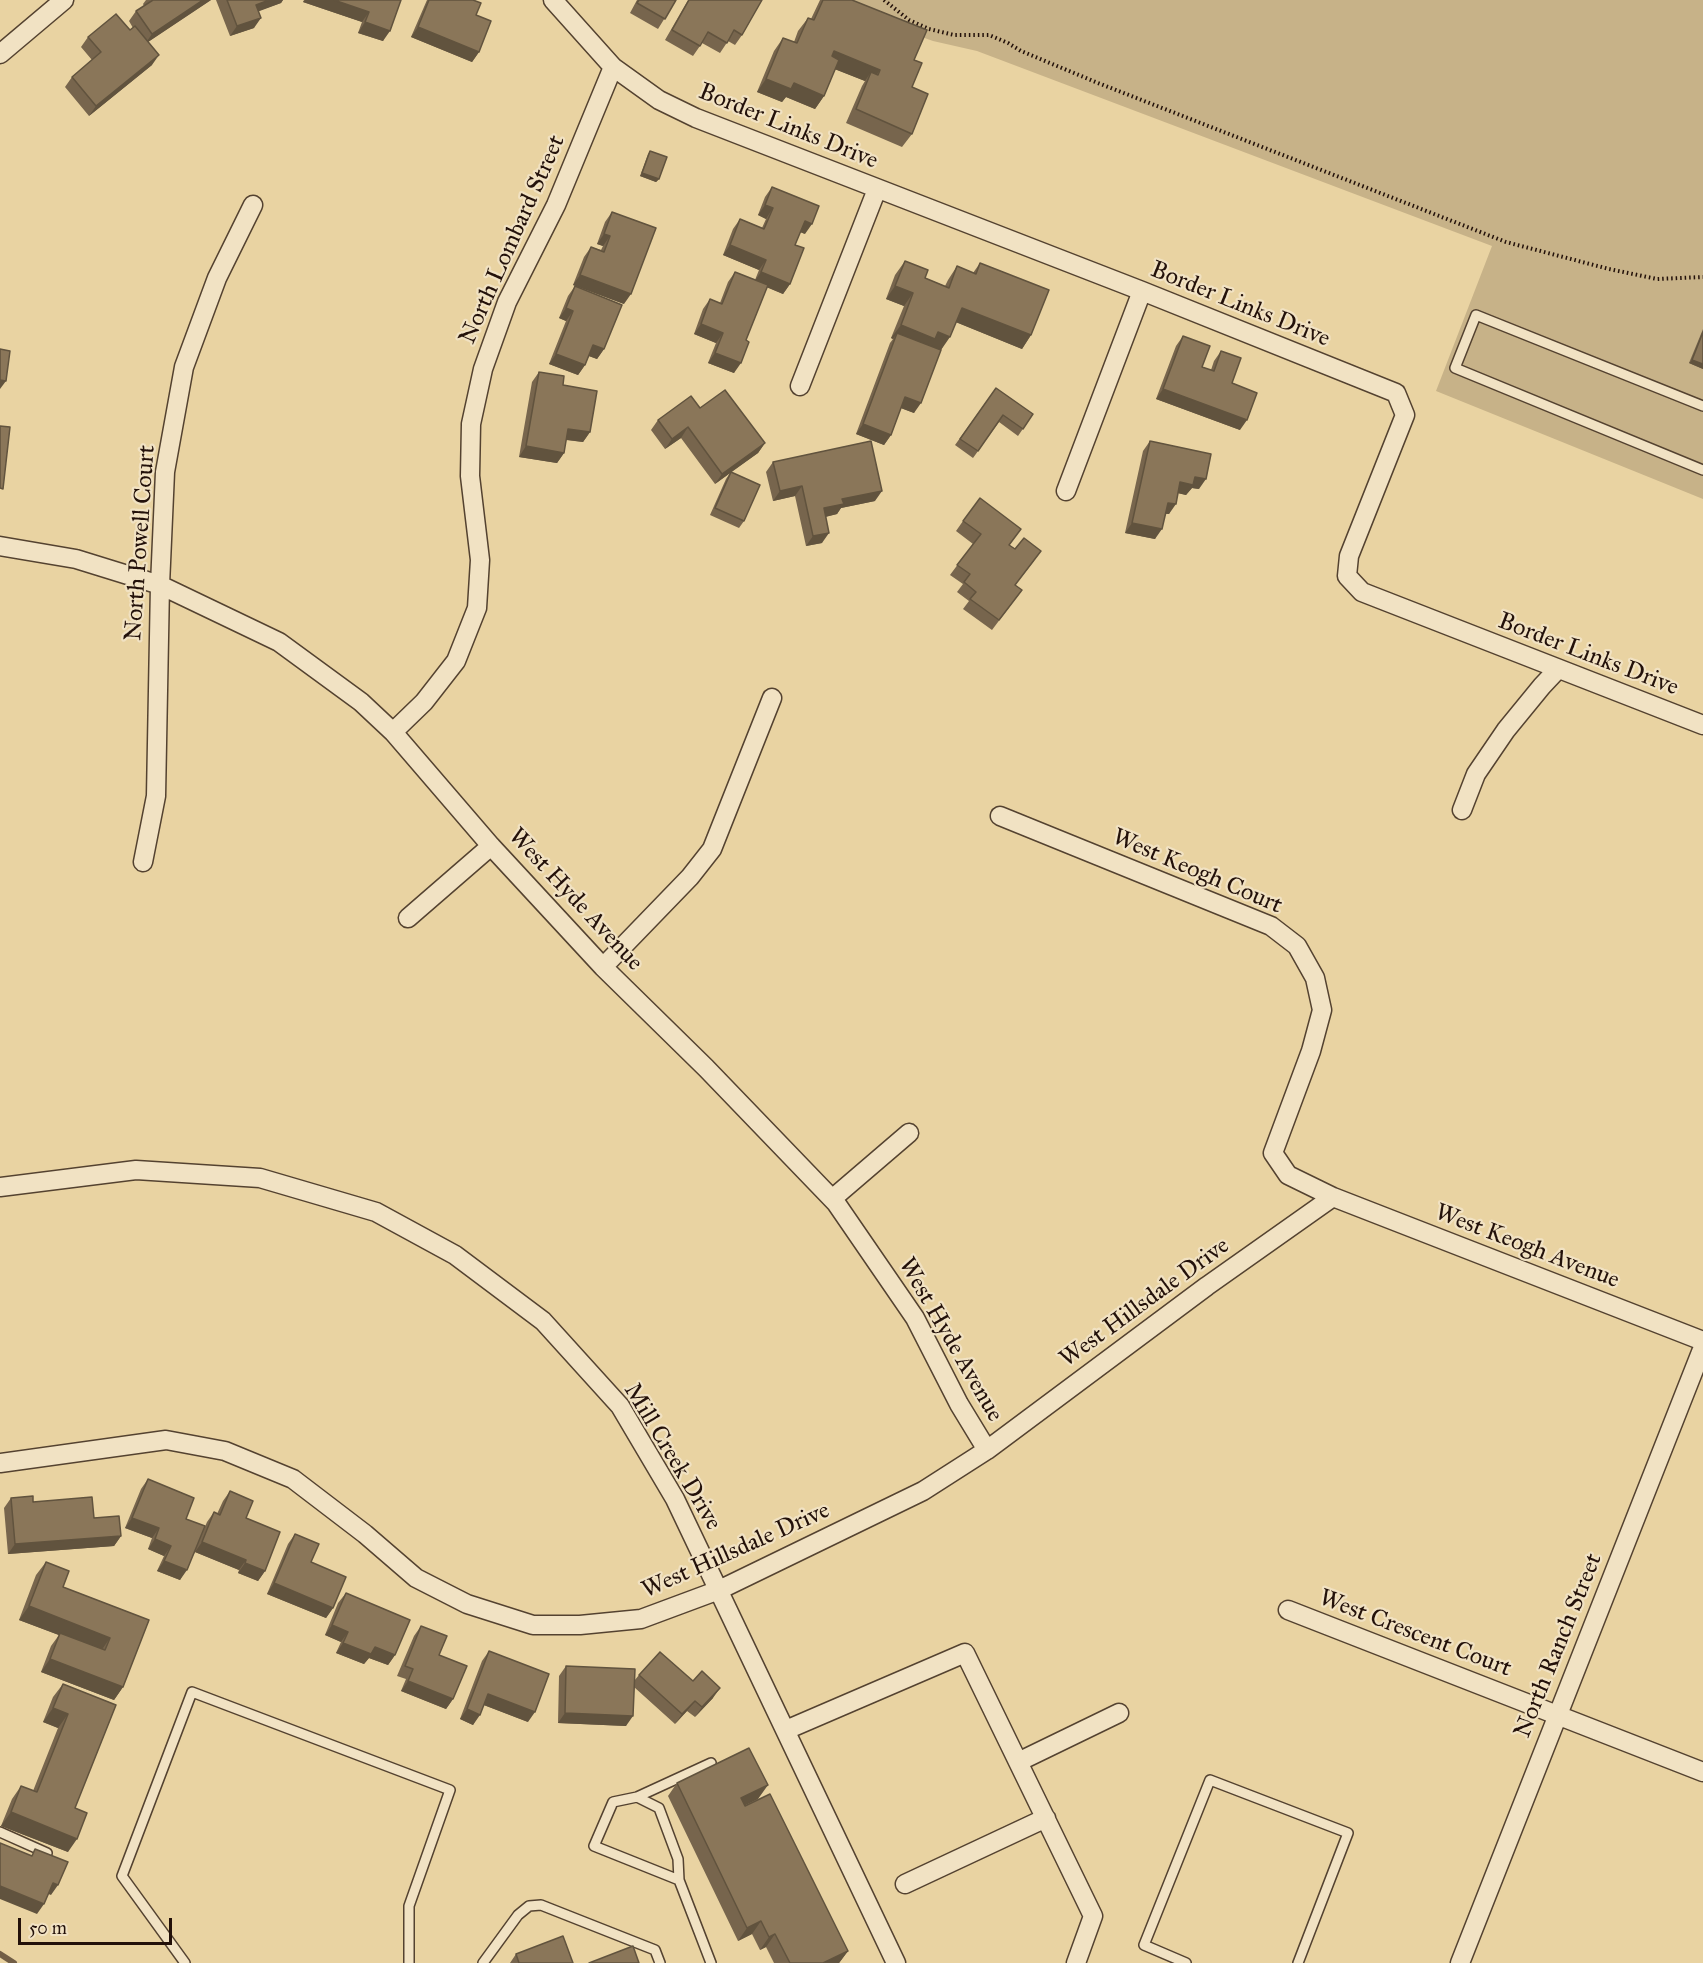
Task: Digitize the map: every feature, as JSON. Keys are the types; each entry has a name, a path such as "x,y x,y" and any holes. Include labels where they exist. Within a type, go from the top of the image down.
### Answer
{"street":[{"path":"0,54 64,0"},
{"name":"Border Links Drive","path":"552,0 613,66 659,100 696,118 1142,291 1396,393 1406,415 1349,556 1347,576 1362,592 1703,725"},
{"name":"North Lombard Street","path":"393,732 424,702 456,661 477,608 480,560 470,476 471,424 483,369 507,302 556,205 613,66"},
{"path":"800,386 877,189"},
{"name":"North Powell Court","path":"143,862 156,796 160,585 165,472 184,367 217,278 253,205"},
{"path":"1066,491 1142,291"},
{"name":"West Hyde Avenue","path":"0,546 76,559 160,585 279,642 361,702 393,732 491,846 603,967 706,1068 832,1199 915,1318 959,1404 987,1450"},
{"path":"1462,810 1476,774 1506,730 1558,669"},
{"path":"603,967 690,877 712,849 772,698"},
{"name":"West Keogh Court","path":"1000,816 1271,926 1297,946 1315,978 1322,1010 1311,1051 1273,1153 1288,1175 1333,1197"},
{"path":"408,918 491,846"},
{"path":"832,1199 909,1133"},
{"name":"Mill Creek Drive","path":"0,1187 136,1170 260,1178 376,1212 455,1255 543,1321 620,1406 675,1499 896,1963"},
{"name":"West Keogh Avenue","path":"1333,1197 1703,1341"},
{"name":"West Hillsdale Drive","path":"0,1462 166,1440 225,1451 293,1479 365,1534 416,1578 467,1604 533,1625 580,1625 641,1619 719,1590 922,1491 987,1450 1207,1286 1333,1197"},
{"name":"North Ranch Street","path":"1460,1963 1703,1347"},
{"name":"West Crescent Court","path":"1288,1610 1703,1772"},
{"path":"786,1730 965,1653 1093,1916 1076,1963"},
{"path":"1018,1762 1119,1713"},
{"path":"905,1884 1046,1818"}],"lane":[{"path":"1703,406 1476,315 1455,368 1703,470"},
{"path":"185,1963 122,1876 192,1692 450,1790 410,1906 409,1963"},
{"path":"679,1880 594,1846 613,1802 637,1797 711,1763"},
{"path":"1186,1963 1144,1945 1209,1780 1348,1833 1298,1963"},
{"path":"637,1797 659,1808 678,1860 679,1880 711,1963"},
{"path":"0,1832 46,1853"},
{"path":"483,1963 518,1915 529,1906 541,1905 655,1950 660,1963"}],"path":[{"path":"884,0 909,20 928,29 954,35 989,35 1098,83 1506,242 1609,269 1658,279 1703,277"}],"shaded area":[{"path":"843,0 1703,0 1703,499 1436,391 1492,246 977,51 919,36"}],"building":[{"path":"153,0 203,0 152,34 136,11"},
{"path":"227,0 269,0 256,5 261,18 237,26"},
{"path":"334,0 401,0 390,31 365,22 369,12"},
{"path":"429,0 473,0 481,3 476,15 491,21 479,52 418,27"},
{"path":"639,0 676,0 665,19 637,3"},
{"path":"689,0 762,0 742,35 734,30 727,43 708,32 700,46 672,30"},
{"path":"823,0 852,0 927,30 914,60 922,63 912,87 928,94 912,134 856,109 871,72 878,75 880,70 834,51 832,56 839,60 824,96 794,83 791,89 766,79 783,38 797,43 808,18 814,20"},
{"path":"116,14 130,30 135,26 159,55 96,106 72,77 101,52 88,37"},
{"path":"650,151 667,157 659,179 642,173"},
{"path":"772,187 819,206 812,224 805,221 795,245 804,248 790,284 761,272 766,260 730,245 740,219 764,229 773,208 765,205"},
{"path":"612,212 656,228 631,294 580,275 591,247 604,252 610,236 604,234"},
{"path":"905,261 928,270 925,278 949,288 957,266 976,274 980,263 1049,290 1031,335 962,308 950,337 938,332 935,339 901,325 913,293 895,286"},
{"path":"735,272 768,285 746,340 749,342 741,363 715,353 723,333 701,324 710,299 722,304"},
{"path":"575,286 622,305 604,349 593,345 585,365 556,354 573,311 566,308"},
{"path":"1703,332 1703,364 1692,360"},
{"path":"897,333 941,350 921,403 905,397 891,435 863,424"},
{"path":"1183,336 1210,346 1202,367 1214,371 1221,351 1241,358 1232,383 1257,393 1247,420 1163,389"},
{"path":"0,349 10,351 6,381 0,380"},
{"path":"539,372 564,376 563,385 597,391 590,432 568,429 564,453 526,446"},
{"path":"996,388 1033,414 1023,429 1003,415 978,451 960,439"},
{"path":"725,390 765,443 722,474 688,427 672,439 658,420 691,396 700,408"},
{"path":"0,426 10,427 3,489 0,488"},
{"path":"871,441 882,491 842,499 844,504 824,508 829,533 813,536 802,486 780,491 773,462"},
{"path":"1150,441 1211,454 1206,479 1195,477 1193,485 1180,482 1176,504 1168,503 1162,529 1132,523"},
{"path":"731,472 760,485 744,521 715,508"},
{"path":"980,498 1021,529 1009,545 1015,549 1024,538 1041,551 1015,585 1022,590 999,620 970,599 976,592 964,582 970,574 957,565 981,534 963,521"},
{"path":"148,1479 194,1498 186,1519 205,1526 187,1570 164,1561 171,1546 155,1539 159,1528 132,1518"},
{"path":"230,1491 253,1501 246,1518 280,1532 265,1571 245,1563 246,1560 202,1542 214,1512 220,1515"},
{"path":"33,1496 33,1502 92,1497 94,1518 119,1516 121,1536 15,1544 11,1498"},
{"path":"295,1534 319,1544 311,1562 346,1577 333,1608 274,1583"},
{"path":"46,1562 69,1571 63,1587 149,1620 123,1687 50,1659 60,1633 105,1650 110,1638 29,1606"},
{"path":"346,1593 410,1620 395,1655 375,1647 371,1654 343,1643 348,1632 332,1625"},
{"path":"421,1626 447,1636 439,1655 467,1666 453,1699 408,1681 413,1669 405,1666"},
{"path":"489,1651 549,1674 535,1712 488,1694 480,1715 467,1709"},
{"path":"660,1652 693,1681 702,1671 720,1688 702,1707 695,1701 682,1714 639,1675"},
{"path":"566,1666 635,1669 633,1716 565,1713"},
{"path":"63,1684 116,1705 75,1808 87,1813 77,1839 11,1812 21,1786 37,1792 68,1714 53,1708"},
{"path":"749,1748 768,1785 741,1798 745,1806 770,1794 848,1951 823,1963 790,1963 775,1934 769,1937 761,1921 747,1928 677,1783"},
{"path":"0,1843 32,1856 35,1849 68,1862 58,1885 53,1883 44,1904 0,1886"},
{"path":"563,1936 573,1963 519,1963 516,1954"},
{"path":"633,1946 639,1963 589,1963"}],"waterway":[{"path":"0,1954 14,1963"}]}
